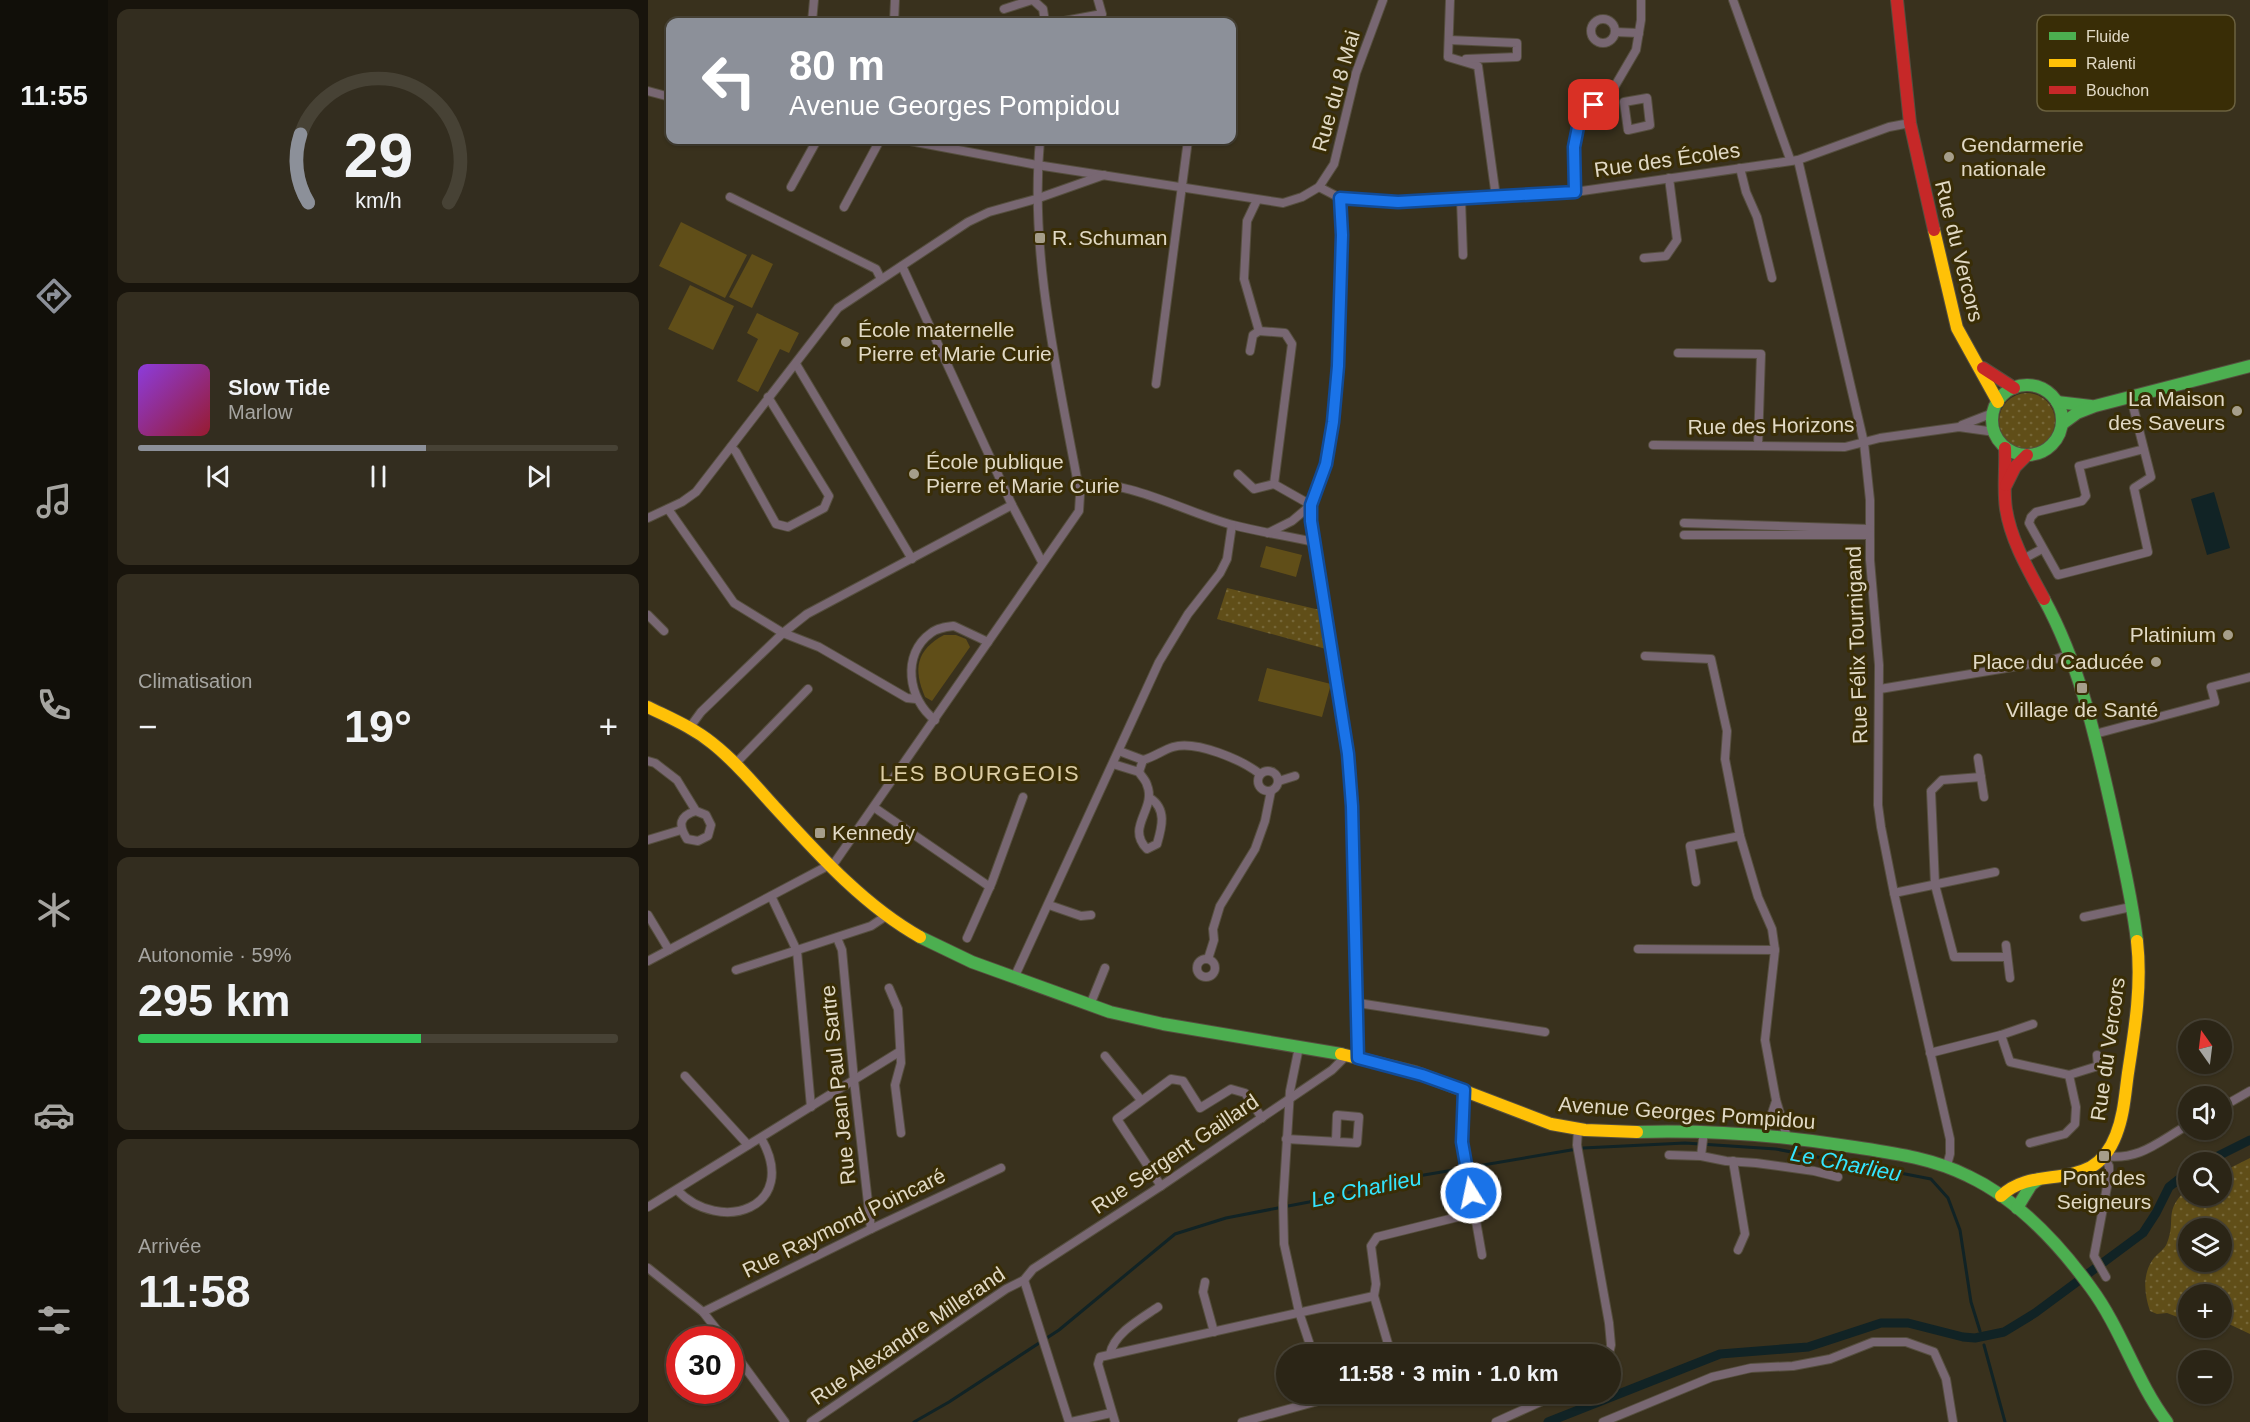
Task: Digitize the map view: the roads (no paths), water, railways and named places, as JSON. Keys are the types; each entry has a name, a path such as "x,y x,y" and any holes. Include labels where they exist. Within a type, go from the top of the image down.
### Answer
{"street":[{"path":"812,18 814,0"},
{"path":"894,18 896,0"},
{"path":"1004,9 1032,0 1043,9 1044,18"},
{"path":"1080,18 1102,14 1098,0"},
{"name":"Rue du 8 Mai","path":"926,144 1037,165 1283,203 1302,197 1318,187 1335,164 1356,73 1383,0"},
{"path":"1450,0 1448,57 1478,66 1496,197"},
{"path":"1575,192 1574,147 1579,122 1594,105 1612,91 1636,50 1641,0"},
{"name":"Rue Félix Tournigand","path":"1733,0 1794,160 1864,443 1870,500 1880,688 1878,804 1894,893 1950,1139 1947,1165"},
{"name":"Rue du Vercors","path":"1897,0 1910,123 1956,327 1966,348 1978,364 1996,407"},
{"path":"1615,32 1639,33"},
{"path":"1449,40 1517,43 1517,57 1458,60"},
{"path":"648,91 666,96"},
{"path":"1612,91 1624,102"},
{"name":"Rue des Écoles","path":"1318,187 1340,198 1398,202 1575,192 1794,160 1910,123"},
{"path":"791,188 815,144"},
{"path":"844,207 878,144"},
{"path":"648,961 830,866 840,857 1075,517 1080,503 1079,485 1059,386 1036,199 1040,144"},
{"path":"1156,384 1187,144"},
{"path":"1740,168 1746,192 1757,217 1772,278"},
{"path":"648,518 682,502 696,492 838,308 968,222 989,212 1036,199 1107,174"},
{"path":"1644,258 1666,256 1677,240 1669,178"},
{"path":"730,197 876,269 881,279"},
{"path":"1340,198 1342,247 1338,366 1333,422 1326,464 1311,505 1314,542 1348,754 1352,806 1358,1058"},
{"path":"1257,200 1247,221 1244,279 1259,331"},
{"path":"1461,200 1463,255"},
{"path":"902,266 1012,505 1042,562"},
{"path":"1250,351 1253,335 1259,331 1286,333 1292,344 1274,484"},
{"path":"1678,353 1761,354 1758,445"},
{"path":"796,363 912,559"},
{"name":"Rue du Vercors","path":"1978,364 2014,388"},
{"path":"2062,424 2077,413 2095,406 2250,366"},
{"path":"2022,386 2038,387 2057,402 2062,424 2060,433 2050,447 2027,455 2005,448 1995,432 1996,407 2002,396 2022,386"},
{"path":"731,447 776,524 788,527 824,508 829,496 768,397"},
{"path":"2131,398 2144,449 2151,477 2134,488 2148,552 2058,575 2029,523 2031,517 2036,512 2082,501 2086,496 2079,466 2144,449"},
{"path":"2057,402 2095,406"},
{"name":"Rue des Horizons","path":"1959,427 1996,407"},
{"name":"Rue des Horizons","path":"1653,445 1845,447 1880,438 1959,427 1995,432"},
{"name":"Rue du Vercors","path":"2001,1196 2014,1185 2081,1173 2104,1156 2115,1140 2137,1010 2139,968 2132,907 2095,734 2071,654 2008,518 2004,489 2005,448"},
{"path":"2004,489 2015,467 2027,455"},
{"path":"1239,474 1254,489 1274,484 1311,505"},
{"path":"1079,485 1095,483 1113,486 1233,525 1314,542"},
{"path":"690,727 701,712 783,633 807,614 1012,505"},
{"path":"1268,532 1292,521 1311,505"},
{"path":"668,509 734,603 783,633 819,648 907,698 916,699"},
{"path":"1684,523 1870,532"},
{"path":"1014,978 1159,662 1188,614 1224,566 1233,525"},
{"path":"1684,535 1870,532"},
{"path":"2025,558 2042,549"},
{"path":"648,615 664,631"},
{"path":"935,720 927,714 916,699 911,669 915,651 932,632 954,626 988,642"},
{"path":"1880,688 2049,661 2071,654"},
{"path":"1645,656 1711,659 1727,731 1725,759 1740,836 1758,897 1772,929 1775,950 1766,1040 1776,1101 1787,1137"},
{"path":"2095,734 2215,702 2211,687 2250,677"},
{"path":"735,764 808,689"},
{"name":"Avenue Georges Pompidou","path":"648,707 690,727 735,764 830,866 886,916 922,938 968,961 1090,1005 1160,1023 1358,1058 1422,1075 1538,1119 1578,1129 1702,1144 1765,1134 1907,1156 1947,1165 2001,1196 2058,1247 2108,1312 2149,1396 2167,1422"},
{"path":"1119,751 1143,760 1172,747 1189,744 1248,765 1260,774"},
{"path":"1978,758 1984,797"},
{"path":"648,760 677,780 696,811"},
{"path":"1139,772 1143,760"},
{"path":"1113,764 1139,772 1147,784 1150,798 1138,831 1140,842 1147,849 1157,843 1164,821 1157,803 1150,798"},
{"path":"1260,774 1267,771 1275,773 1279,781"},
{"path":"1260,774 1258,781 1262,789 1271,791"},
{"path":"1208,959 1220,906 1255,849 1265,821 1271,791 1279,781 1295,776"},
{"path":"1981,777 1942,780 1931,790 1935,885 1954,957 2007,957"},
{"path":"967,938 990,887 1023,797"},
{"path":"875,808 990,887"},
{"path":"696,811 706,815 711,825 708,836 698,841 687,839 681,830 682,821 687,813 696,811"},
{"path":"648,840 681,830"},
{"path":"1696,882 1690,846 1740,836"},
{"path":"1894,893 1995,872"},
{"path":"771,896 797,951 811,1107"},
{"path":"1048,904 1081,916 1091,915"},
{"path":"2084,917 2132,907"},
{"path":"648,915 669,950"},
{"path":"736,970 871,926 886,916"},
{"name":"Rue Jean Paul Sartre","path":"837,938 842,950 871,1229"},
{"path":"2006,945 2010,978"},
{"path":"1638,949 1775,950"},
{"path":"1090,1005 1105,968"},
{"path":"889,988 898,1009 901,1063 895,1085 901,1133"},
{"path":"1358,1003 1545,1032"},
{"path":"1930,1053 2001,1035 2033,1024"},
{"path":"2001,1035 2010,1062 2069,1075 2098,1066 2097,1055"},
{"path":"1299,1047 1291,1083 1283,1217 1284,1244 1299,1312 1310,1344"},
{"path":"648,1207 899,1052"},
{"name":"Rue Sergent Gaillard","path":"1024,1280 1033,1269 1262,1119 1332,1070 1344,1055"},
{"path":"1105,1056 1141,1100"},
{"path":"2030,1143 2065,1134 2075,1124 2076,1107 2069,1075"},
{"path":"685,1076 748,1145"},
{"path":"1161,1186 1117,1119 1171,1079 1184,1081 1200,1108 1231,1089 1245,1093 1262,1119"},
{"path":"1464,1090 1462,1142 1482,1255"},
{"path":"2232,1101 2250,1091"},
{"path":"1765,1134 1776,1101"},
{"path":"1578,1129 1578,1149 1611,1344"},
{"path":"2104,1156 2121,1158 2136,1155 2178,1131"},
{"path":"677,1190 686,1200 704,1209 716,1211 741,1210 760,1201 771,1186 773,1176 772,1165 761,1138"},
{"path":"1286,1139 1336,1141"},
{"path":"1669,1155 1702,1144 1732,1161 1814,1171 1838,1177"},
{"path":"2104,1156 2109,1166 2109,1176 2094,1256 2106,1276"},
{"path":"1732,1161 1745,1234 1738,1250"},
{"name":"Rue Raymond Poincaré","path":"703,1312 1001,1168"},
{"path":"2017,1209 2031,1185 2040,1179"},
{"path":"1388,1344 1374,1296 1376,1284 1371,1246 1377,1237 1474,1213"},
{"path":"648,1268 703,1312 714,1326"},
{"path":"1024,1280 1070,1422 1113,1418 1098,1364 1100,1357 1374,1296"},
{"name":"Rue Alexandre Millerand","path":"812,1422 1006,1289 1024,1280"},
{"path":"1205,1282 1203,1292 1214,1332"},
{"path":"1110,1354 1112,1345 1130,1327 1158,1306"},
{"path":"1603,1422 1712,1377 1751,1368 1793,1366 1830,1359 1873,1342 1906,1342 1934,1352 1946,1379 1953,1422"},
{"path":"744,1366 785,1422"},
{"path":"1242,1422 1301,1404"},
{"path":"1496,1422 1536,1404"}],"waterway":[{"path":"2226,1152 2250,1140"},
{"name":"Le Charlieu","path":"914,1422 949,1402 1059,1330 1175,1234 1226,1218 1309,1202 1418,1176 1583,1148 1685,1143 1776,1149 1931,1179 1948,1198 1960,1230 1971,1302 1980,1331"},
{"path":"1548,1422 1720,1354 1808,1347 1881,1323 1908,1323 1975,1338 2004,1332 2035,1313 2143,1233 2169,1187 2178,1180"},
{"name":"Le Charlieu","path":"1984,1345 2005,1422"}],"place":[{"name":"Gendarmerie nationale","path":"1949,157"},
{"name":"R. Schuman","path":"1040,238"},
{"name":"École maternelle Pierre et Marie Curie","path":"846,342"},
{"name":"La Maison des Saveurs","path":"2237,411"},
{"name":"École publique Pierre et Marie Curie","path":"914,474"},
{"name":"Platinium","path":"2228,635"},
{"name":"Place du Caducée","path":"2156,662"},
{"name":"Village de Santé","path":"2082,688"},
{"name":"Kennedy","path":"820,833"},
{"name":"Pont des Seigneurs","path":"2104,1156"}],"district":[{"name":"LES BOURGEOIS","path":"980,773"}]}
